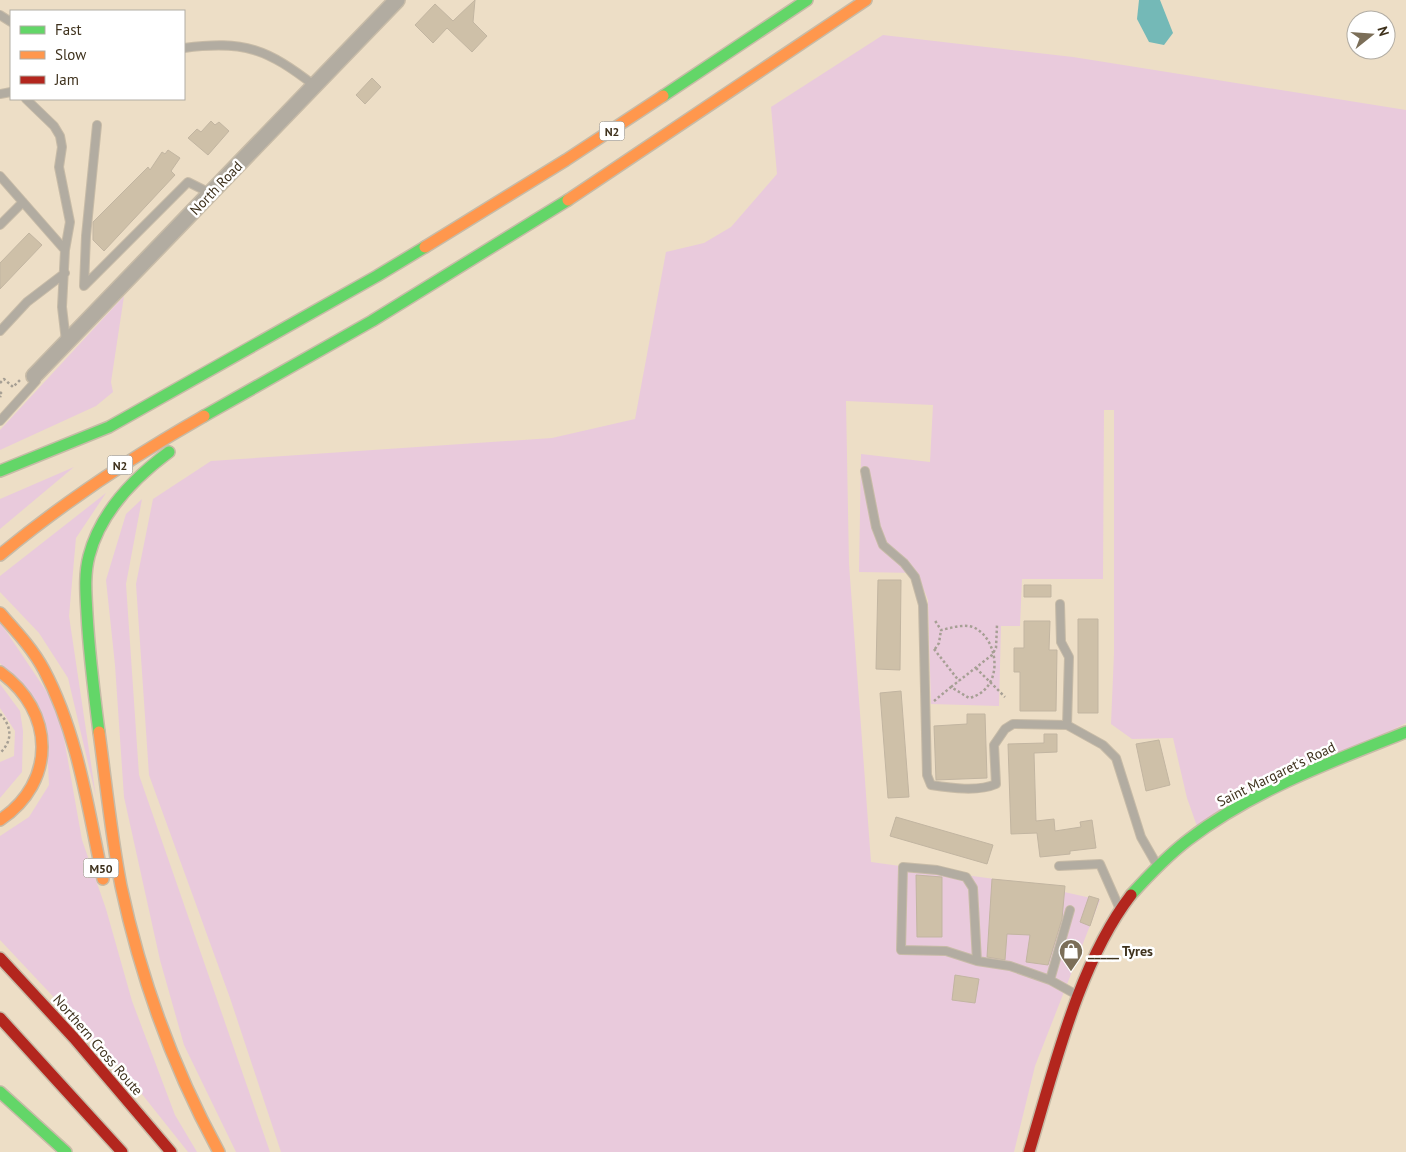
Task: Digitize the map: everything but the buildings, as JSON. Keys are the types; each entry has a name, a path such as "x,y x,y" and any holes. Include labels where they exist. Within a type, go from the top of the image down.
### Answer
{"main road":[{"name":"N2","path":"109,427 384,272 574,155 807,0"},
{"name":"N2","path":"0,555 24,533 121,464 372,321 574,195 749,81 866,0"},
{"path":"238,410 292,378 372,321"},
{"path":"0,471 109,427"},
{"path":"0,483 24,474 109,427"},
{"path":"183,444 167,454 132,482 108,515 90,550 85,585 92,687 109,811 126,905 152,1003 198,1115 219,1152"},
{"name":"M50","path":"0,613 13,625 35,652 55,689 71,739 107,893"},
{"path":"0,672 28,697 39,720 43,740 42,762 35,782 24,800 0,820"},
{"name":"Saint Margaret's Road","path":"1029,1152 1078,995 1102,942 1129,897 1158,867 1215,820 1279,786 1406,732"},
{"name":"Northern Cross Route","path":"0,958 74,1038 171,1152"},
{"path":"144,1013 171,1081"},
{"path":"0,1018 122,1152"},
{"path":"0,1092 66,1152"},
{"path":"186,1114 206,1152"}],"street":[{"name":"North Road","path":"28,376 66,341 397,0"}],"lane":[{"path":"185,48 232,45 258,50 286,64 315,86"},
{"path":"27,100 54,126 60,136 62,148 59,167 70,222 65,250 62,307 66,341"},
{"path":"98,125 86,236 84,286 188,182 210,193"},
{"path":"0,176 65,250"},
{"path":"0,225 23,202"},
{"path":"0,332 27,302 65,273"},
{"path":"0,422 36,381 28,376"},
{"path":"865,471 876,527 883,545 904,563 915,577 924,605 927,775 932,784 988,788 996,784 994,744 1004,729 1013,724 1066,725 1103,745 1116,758 1141,837 1158,867"},
{"path":"1060,604 1061,642 1069,657 1066,725"},
{"path":"1059,866 1100,864 1121,911"},
{"path":"977,961 973,888 966,877 937,870 903,867 901,950 946,950 977,961 1010,966 1050,980 1078,995"},
{"path":"1050,980 1070,910"}],"path":[{"path":"0,383 4,379 13,387 28,376"},
{"path":"0,392 2,394 0,397"},
{"path":"924,615 933,616 941,630 939,643 934,650"},
{"path":"925,701 934,701 992,655 996,648 997,625"},
{"path":"941,630 962,626 974,628 982,634 995,666 991,683 982,693 969,698 952,687"},
{"path":"924,637 959,681"},
{"path":"976,668 1004,697"},
{"path":"0,714 8,724 10,732 6,747 0,753"}],"shaded area":[{"path":"883,35 1073,57 1406,110 1406,723 1198,829 1187,798 1173,738 1132,739 1111,724 1114,653 1114,410 1104,410 1103,579 1022,579 1020,626 1001,626 999,706 931,704 928,600 917,573 859,572 861,454 930,462 933,405 846,401 849,564 871,862 1024,883 1100,900 1035,1066 1014,1152 281,1152 230,998 149,775 136,584 153,499 211,461 552,438 635,419 666,252 704,243 731,227 777,174 771,107"},
{"path":"124,296 111,382 113,392 96,406 0,450 0,430"},
{"path":"74,467 0,529 0,499"},
{"path":"106,493 76,538 69,616 96,797 68,678 39,633 0,592 0,576"},
{"path":"142,499 126,584 139,775 270,1152 236,1152 184,1045 160,960 124,797 115,665 106,580 126,514"},
{"path":"0,622 59,710 82,840 106,909 132,1001 175,1115 197,1152 188,1152 126,1074 0,940 0,836 29,817 49,785 46,727 0,663"},
{"path":"0,684 20,711 23,731 22,772 0,798 0,762 14,756 15,731 0,708"}],"water":[{"path":"1139,0 1160,0 1173,33 1164,45 1149,42 1137,19"}],"traffic: fast":[{"path":"663,96 807,0"},
{"path":"204,416 372,321 568,200"},
{"path":"0,471 109,427 425,247"},
{"path":"99,732 90,658 86,592 87,563 94,540 110,511 131,485 169,452"},
{"path":"1131,895 1180,846 1239,806 1349,754 1406,732"},
{"path":"0,1092 66,1152"}],"traffic: slow":[{"path":"568,200 866,0"},
{"path":"425,247 566,160 663,96"},
{"path":"0,555 24,535 99,481 204,416"},
{"path":"0,613 35,655 56,694 81,772 103,879"},
{"path":"0,672 18,688 31,706 39,726 42,746 40,767 32,786 19,804 0,820"},
{"path":"99,732 117,867 138,955 173,1055 202,1120 219,1152"}],"traffic: jam":[{"path":"1029,1152 1058,1053 1082,985 1112,922 1131,895"},
{"path":"0,958 74,1038 171,1152"},
{"path":"0,1018 122,1152"}],"place":[{"name":"_____ Tyres","path":"1071,972"}]}
